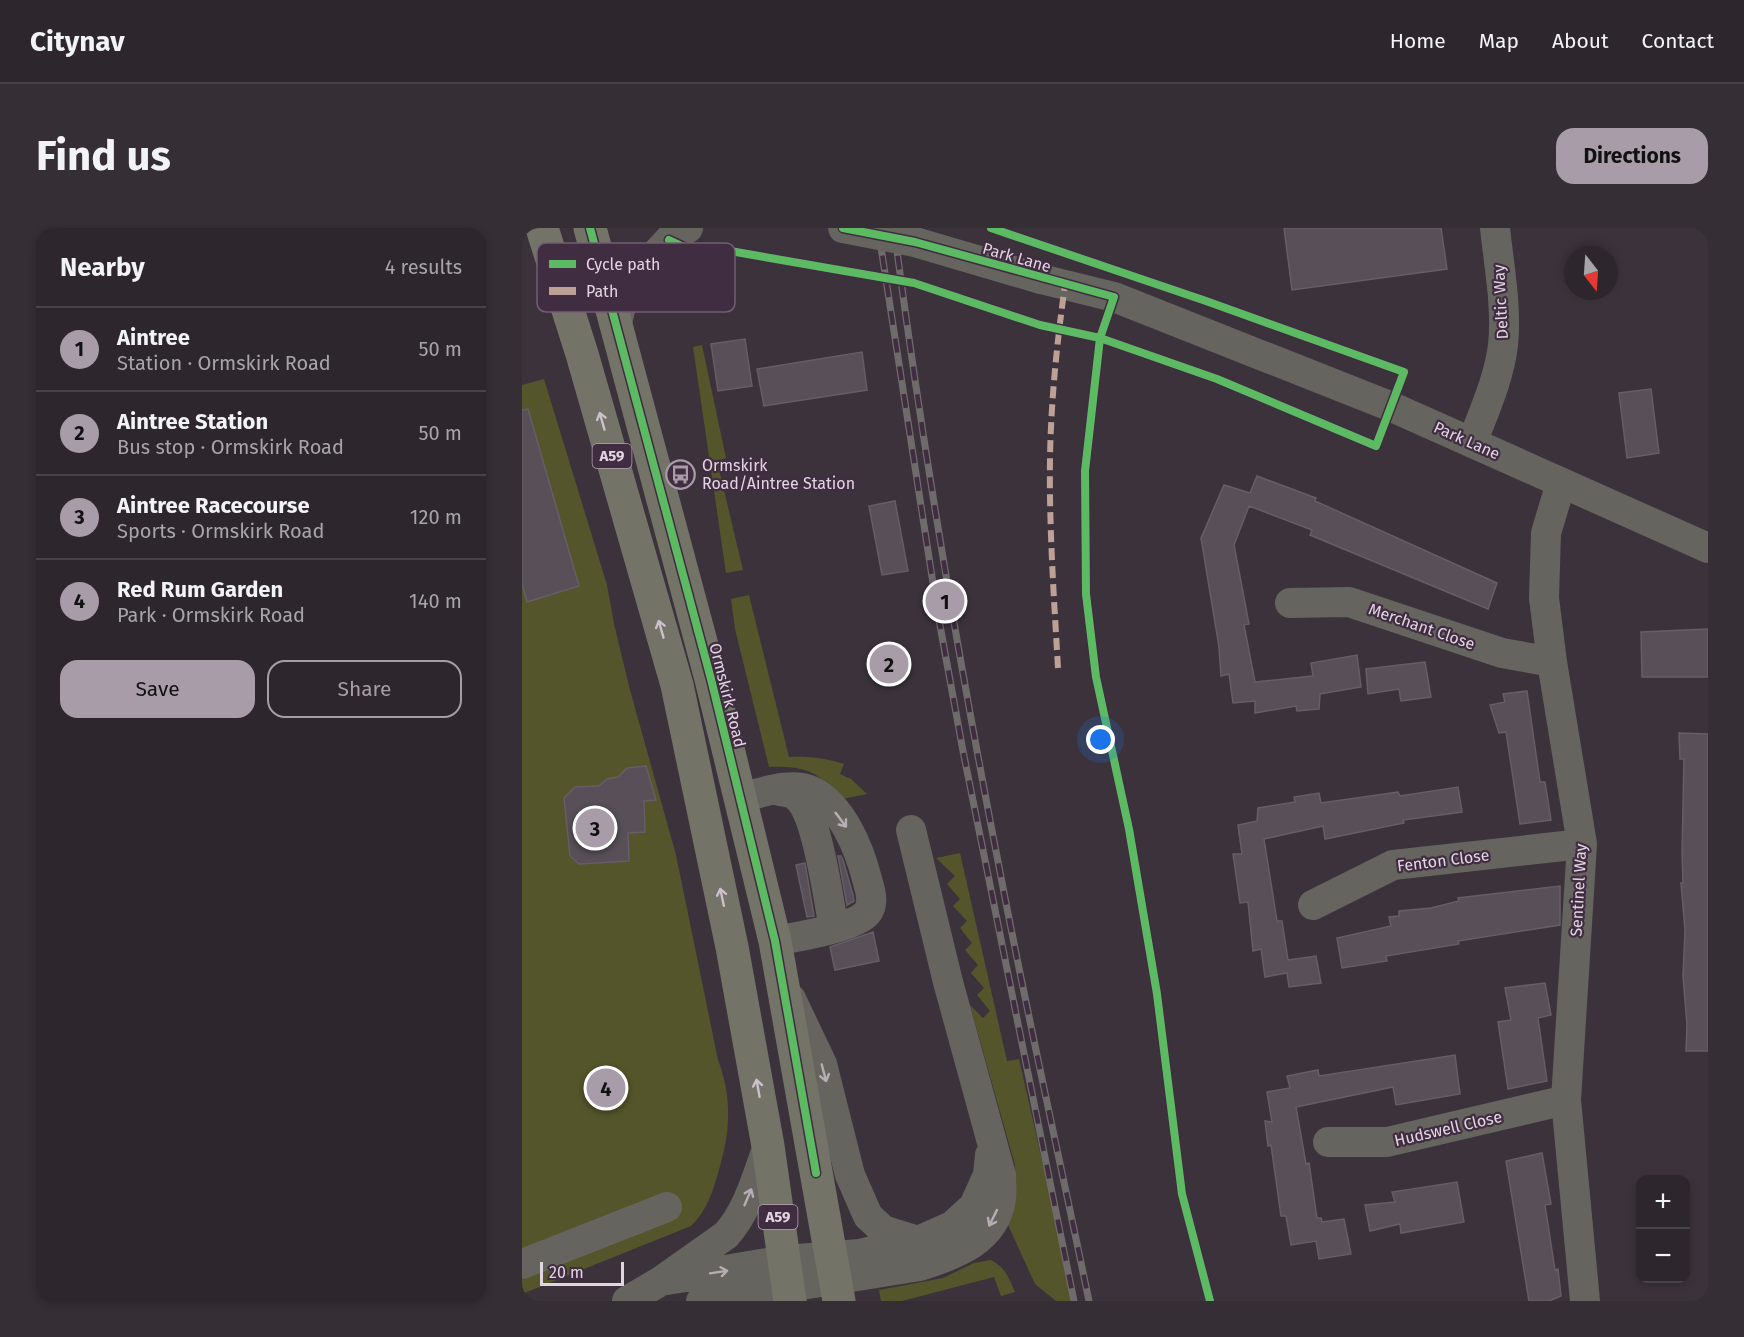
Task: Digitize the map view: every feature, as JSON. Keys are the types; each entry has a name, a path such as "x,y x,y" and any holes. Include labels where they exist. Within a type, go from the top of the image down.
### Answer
{"highway":[{"name":"A59","path":"542,228 547,243"},
{"name":"Ormskirk Road","path":"590,228 594,243"},
{"name":"A59","path":"569,312 677,685 732,947 768,1146 788,1283"},
{"name":"Ormskirk Road","path":"612,312 711,679 775,941 835,1280"}],"street":[{"path":"666,243 688,228"},
{"name":"Park Lane","path":"843,228 915,242 1041,279 1114,297 1392,407 1708,548"},
{"name":"Deltic Way","path":"1472,443 1493,388 1503,344 1495,228"},
{"path":"616,327 620,312"},
{"name":"Sentinel Way","path":"1561,483 1546,533 1544,598 1552,662 1582,844 1566,1100 1585,1301"},
{"name":"Merchant Close","path":"1290,603 1349,602 1502,653 1552,662"},
{"path":"740,798 795,787 812,791 825,801 841,819 862,859 872,900 869,911 862,918 834,928 775,941"},
{"path":"774,790 797,796 813,824 834,928"},
{"path":"661,1281 788,1283 835,1280 920,1266 950,1257 978,1241 994,1220 1001,1199 1001,1175 948,982 910,830"},
{"name":"Fenton Close","path":"1312,905 1393,865 1582,844"},
{"path":"782,982 822,1064 850,1176 868,1216 883,1230 918,1241"},
{"name":"Hudswell Close","path":"1328,1142 1387,1142 1566,1100"},
{"path":"835,1280 879,1251 918,1241 952,1226 974,1206 988,1175 992,1142"},
{"path":"627,1301 661,1281 726,1235 735,1225 748,1199 768,1146"},
{"path":"522,1264 667,1207"},
{"path":"701,1301 788,1283"}],"shaded area":[{"path":"702,345 726,458 717,461 743,570 726,573 693,347"},
{"path":"544,379 607,585 630,690 676,855 726,1089 728,1116 725,1144 714,1188 705,1208 691,1226 522,1294 522,385"},
{"path":"749,595 789,757 817,758 844,764 840,774 851,779 867,794 838,800 825,782 810,772 801,769 769,767 735,629 731,599"},
{"path":"960,853 1007,1061 1019,1059 1074,1301 1056,1301 1035,1284 1008,1225 1007,1218 1015,1187 1015,1165 970,1005 983,1018 990,1011 977,995 984,988 971,973 978,965 965,950 972,943 960,928 967,921 953,906 960,899 947,884 955,876 936,858"},
{"path":"990,1260 1003,1269 1015,1292 1001,1296 994,1277 902,1301 881,1301 879,1290 943,1278 974,1263"}],"building":[{"path":"1284,228 1441,228 1447,269 1292,290"},
{"path":"745,339 752,386 718,391 711,344"},
{"path":"862,352 867,390 764,406 757,369"},
{"path":"1651,389 1659,453 1627,458 1619,393"},
{"path":"528,409 579,586 527,602 522,584 522,410"},
{"path":"1257,476 1316,498 1315,501 1497,583 1488,609 1310,535 1312,530 1249,506 1234,545 1249,624 1244,625 1255,682 1313,676 1311,663 1357,655 1361,687 1320,694 1319,709 1297,711 1296,706 1255,713 1255,701 1233,703 1229,674 1221,676 1219,647 1201,538 1224,485 1250,493"},
{"path":"895,501 908,571 882,575 869,506"},
{"path":"1708,629 1708,677 1642,677 1641,632"},
{"path":"1425,662 1431,697 1401,701 1399,689 1368,694 1366,669"},
{"path":"1527,691 1540,782 1545,782 1551,820 1520,824 1506,732 1499,733 1490,705 1505,702 1503,694"},
{"path":"1679,733 1708,734 1708,1051 1686,1051 1687,1025 1683,976 1685,930 1681,883 1683,883 1684,759 1680,759"},
{"path":"646,766 656,800 644,801 645,832 628,833 629,861 579,864 570,856 564,798 575,787 599,786 607,779 618,777 627,768"},
{"path":"1458,787 1462,812 1403,820 1404,823 1325,839 1323,826 1264,839 1277,921 1282,921 1288,960 1316,956 1321,983 1289,987 1287,973 1265,977 1261,949 1253,951 1248,902 1240,903 1233,854 1242,854 1238,825 1257,821 1258,808 1295,802 1294,797 1319,793 1321,803 1398,792 1400,796"},
{"path":"838,856 841,856 843,860 853,895 854,901 847,905"},
{"path":"805,863 814,916 807,917 796,865"},
{"path":"1560,886 1560,925 1458,941 1459,944 1386,956 1387,961 1342,968 1337,938 1391,926 1389,917 1399,916 1399,911 1431,908 1459,901 1458,898"},
{"path":"873,932 879,961 835,970 830,947"},
{"path":"1545,983 1551,1015 1538,1018 1547,1081 1508,1089 1498,1022 1511,1020 1505,988"},
{"path":"1455,1055 1460,1094 1396,1105 1393,1087 1296,1107 1306,1164 1309,1163 1317,1218 1321,1218 1322,1222 1344,1219 1351,1254 1319,1259 1316,1241 1291,1245 1286,1216 1281,1216 1271,1145 1268,1146 1265,1121 1272,1122 1267,1092 1290,1088 1287,1076 1318,1070 1319,1076"},
{"path":"1542,1153 1551,1204 1545,1205 1561,1296 1549,1301 1529,1301 1506,1161"},
{"path":"1457,1182 1464,1222 1401,1233 1400,1224 1370,1231 1365,1205 1395,1202 1392,1192"}],"railway":[{"path":"878,228 937,609 963,751 1074,1301"},
{"path":"894,228 929,472 970,715 1022,983 1089,1301"}],"marked path":[{"path":"1058,668 1051,537 1050,458 1055,371 1065,285"}],"cycle path":[{"path":"590,228 594,243"},
{"path":"843,228 915,242 1114,297 1100,338 1085,471 1086,594 1096,677 1129,829 1157,994 1182,1194 1210,1301"},
{"path":"735,252 914,283 1040,325 1100,338 1217,379 1376,446 1404,372 1206,301 991,228"},
{"path":"669,240 675,243"},
{"path":"613,312 711,679 775,941 816,1173"}],"place":[{"name":"Ormskirk Road/Aintree Station","path":"681,474"},
{"name":"Aintree","path":"945,601"},
{"name":"Aintree Station","path":"889,664"},
{"name":"Aintree Racecourse","path":"595,828"},
{"name":"Red Rum Garden","path":"606,1088"}]}
